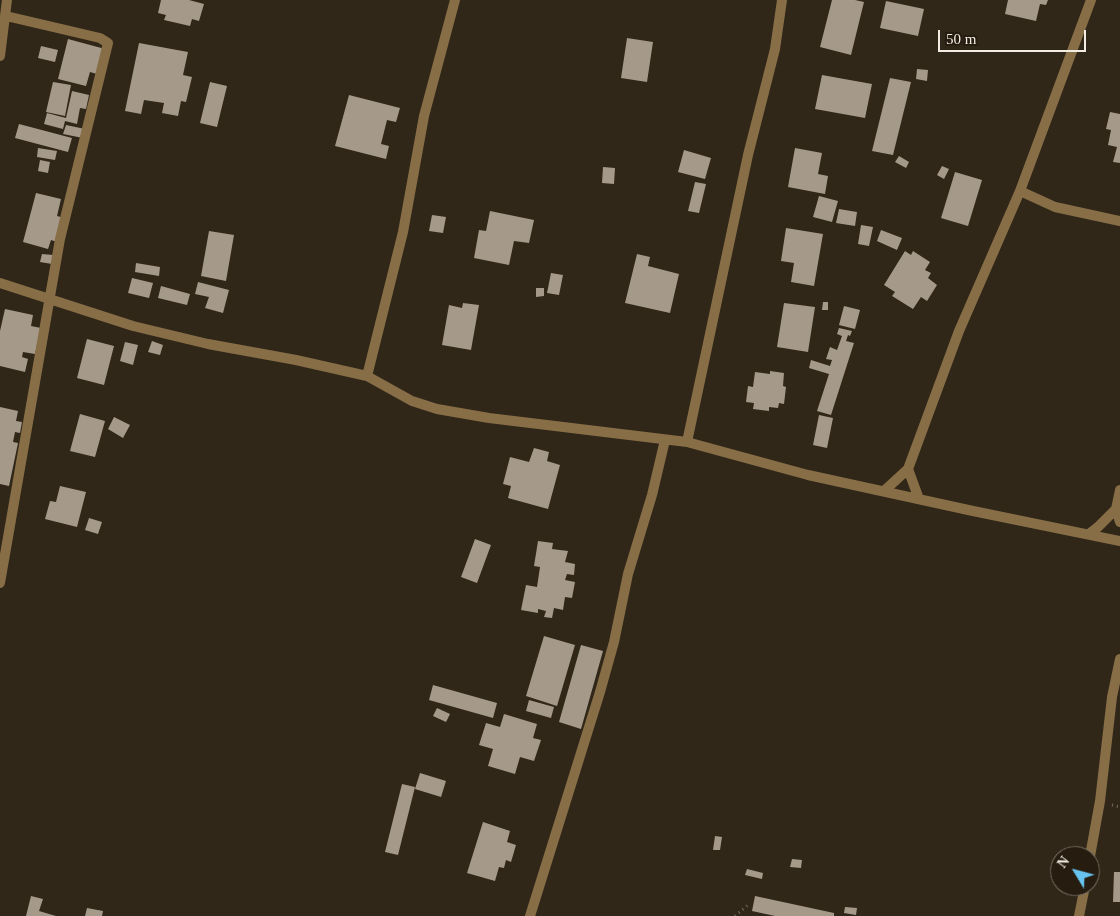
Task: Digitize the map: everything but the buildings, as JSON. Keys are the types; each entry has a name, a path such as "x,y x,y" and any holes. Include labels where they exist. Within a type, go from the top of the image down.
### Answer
{"street":[{"path":"0,56 7,0"},
{"path":"367,376 403,232 424,116 455,0"},
{"path":"687,442 748,155 775,49 782,0"},
{"path":"884,491 908,469 960,331 1020,191 1091,0"},
{"path":"0,583 60,239 108,43 100,38 6,16"},
{"path":"1020,191 1055,207 1120,221"},
{"path":"0,283 133,326 208,344 296,360 367,376 412,400 437,409 489,418 687,442 808,475 1120,541"},
{"path":"530,916 614,642 628,574 652,495 665,440"},
{"path":"908,469 919,499"},
{"path":"1120,490 1116,509 1120,522"},
{"path":"1088,534 1116,509"},
{"path":"1092,846 1100,801 1112,697 1120,659"},
{"path":"1079,916 1083,896"}],"path":[{"path":"735,916 749,904"}]}
